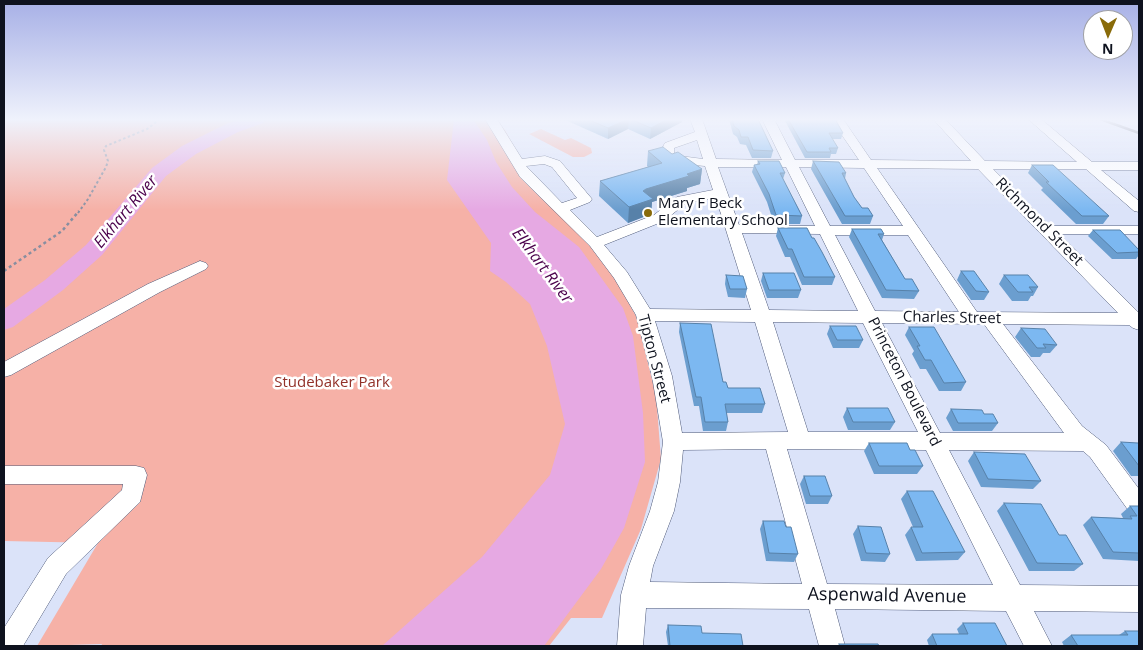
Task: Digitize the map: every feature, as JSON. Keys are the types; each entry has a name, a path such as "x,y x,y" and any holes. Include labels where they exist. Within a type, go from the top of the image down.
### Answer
{"street":[{"name":"Tipton Street","path":"509,149 517,163 595,243 621,276 645,315 662,376 673,442 669,482 662,511 641,566 634,595 630,646"},
{"path":"668,149 668,154 677,160 710,163 1139,166"},
{"path":"706,149 762,316 801,441"},
{"name":"Princeton Boulevard","path":"784,149 1038,646"},
{"path":"857,149 912,231 1075,432 1098,451 1139,507"},
{"name":"Richmond Street","path":"967,149 1138,321"},
{"path":"1070,149 1139,208"},
{"path":"517,163 545,160 556,164 585,199 560,209"},
{"path":"595,243 659,218 682,200 720,193"},
{"path":"733,229 912,231"},
{"path":"1046,230 1139,230"},
{"path":"4,370 154,288 200,266"},
{"name":"Charles Street","path":"645,315 1138,321"},
{"path":"673,442 774,440 1086,442"},
{"path":"774,440 832,646"},
{"path":"4,475 136,475 132,494 57,566 8,646"},
{"name":"Aspenwald Avenue","path":"634,595 1139,599"}],"path":[{"path":"4,271 62,231 73,219 88,199 106,167 108,161 104,149"}],"green space":[{"name":"Studebaker Park","path":"4,149 515,149 518,154 509,155 586,241 615,278 636,316 656,395 661,459 641,529 602,618 571,618 549,646 101,646 102,644 37,646 98,543 4,541"},
{"path":"558,149 591,149 592,153 584,157 573,157"}],"water":[{"path":"451,149 491,149 496,162 512,187 535,212 579,247 623,308 633,336 643,413 645,462 624,528 601,569 544,646 382,646 482,557 550,475 565,424 547,346 530,304 506,282 490,271 491,243 447,180"}],"building":[{"path":"666,149 672,154 678,152 702,169 687,174 689,176 646,189 643,191 653,199 629,207 600,181 662,163 648,151"},
{"path":"772,149 773,151 753,150"},
{"path":"805,149 830,149 831,152 807,152"},
{"path":"758,161 779,161 785,173 780,173 802,216 776,215 769,194 754,165 760,164"},
{"path":"813,161 839,162 846,173 842,173 854,197 862,208 868,208 873,216 845,216"},
{"path":"1032,165 1053,165 1109,216 1082,216 1046,182 1049,182"},
{"path":"778,228 807,228 835,277 804,277 792,249 788,249"},
{"path":"852,229 881,229 884,234 878,234 905,279 912,279 919,291 886,290"},
{"path":"1093,230 1120,230 1139,252 1117,253"},
{"path":"961,271 974,271 989,292 976,291"},
{"path":"763,273 794,273 801,290 769,290"},
{"path":"726,275 743,276 747,289 730,289"},
{"path":"1004,275 1028,275 1038,287 1029,287 1033,292 1018,292"},
{"path":"680,323 711,324 723,382 726,382 728,388 760,388 765,404 725,404 728,422 705,422 701,397 696,397"},
{"path":"830,326 856,326 863,340 837,340"},
{"path":"909,327 934,327 966,382 944,383 931,360 925,360 917,346 920,346"},
{"path":"1021,328 1045,329 1057,345 1043,344 1046,348 1037,348"},
{"path":"847,408 888,408 895,422 853,422"},
{"path":"951,409 982,410 984,414 993,414 998,423 958,423"},
{"path":"1121,442 1139,444 1139,466"},
{"path":"869,443 907,443 910,450 915,450 923,466 879,466"},
{"path":"974,452 1025,454 1041,481 988,479"},
{"path":"804,476 825,476 832,496 810,496"},
{"path":"907,491 933,491 965,552 922,553 911,527 923,527"},
{"path":"1004,503 1041,504 1059,535 1066,535 1083,564 1037,563"},
{"path":"1130,506 1139,506 1139,553 1113,552 1091,517 1132,519 1130,516 1137,516"},
{"path":"763,521 784,521 786,527 791,527 798,554 769,553"},
{"path":"858,526 881,527 890,554 866,553"},
{"path":"963,623 995,623 1007,646 937,646 932,634 968,634"},
{"path":"668,625 701,626 702,633 741,634 743,646 670,646"},
{"path":"1125,631 1139,631 1139,646 1078,646 1071,635 1128,635"},
{"path":"839,644 878,644 879,646 840,646"}],"waterway":[{"name":"Elkhart River","path":"4,321 54,285 94,250 159,172 190,149"}],"place":[{"name":"Mary F Beck Elementary School","path":"648,213"}]}
